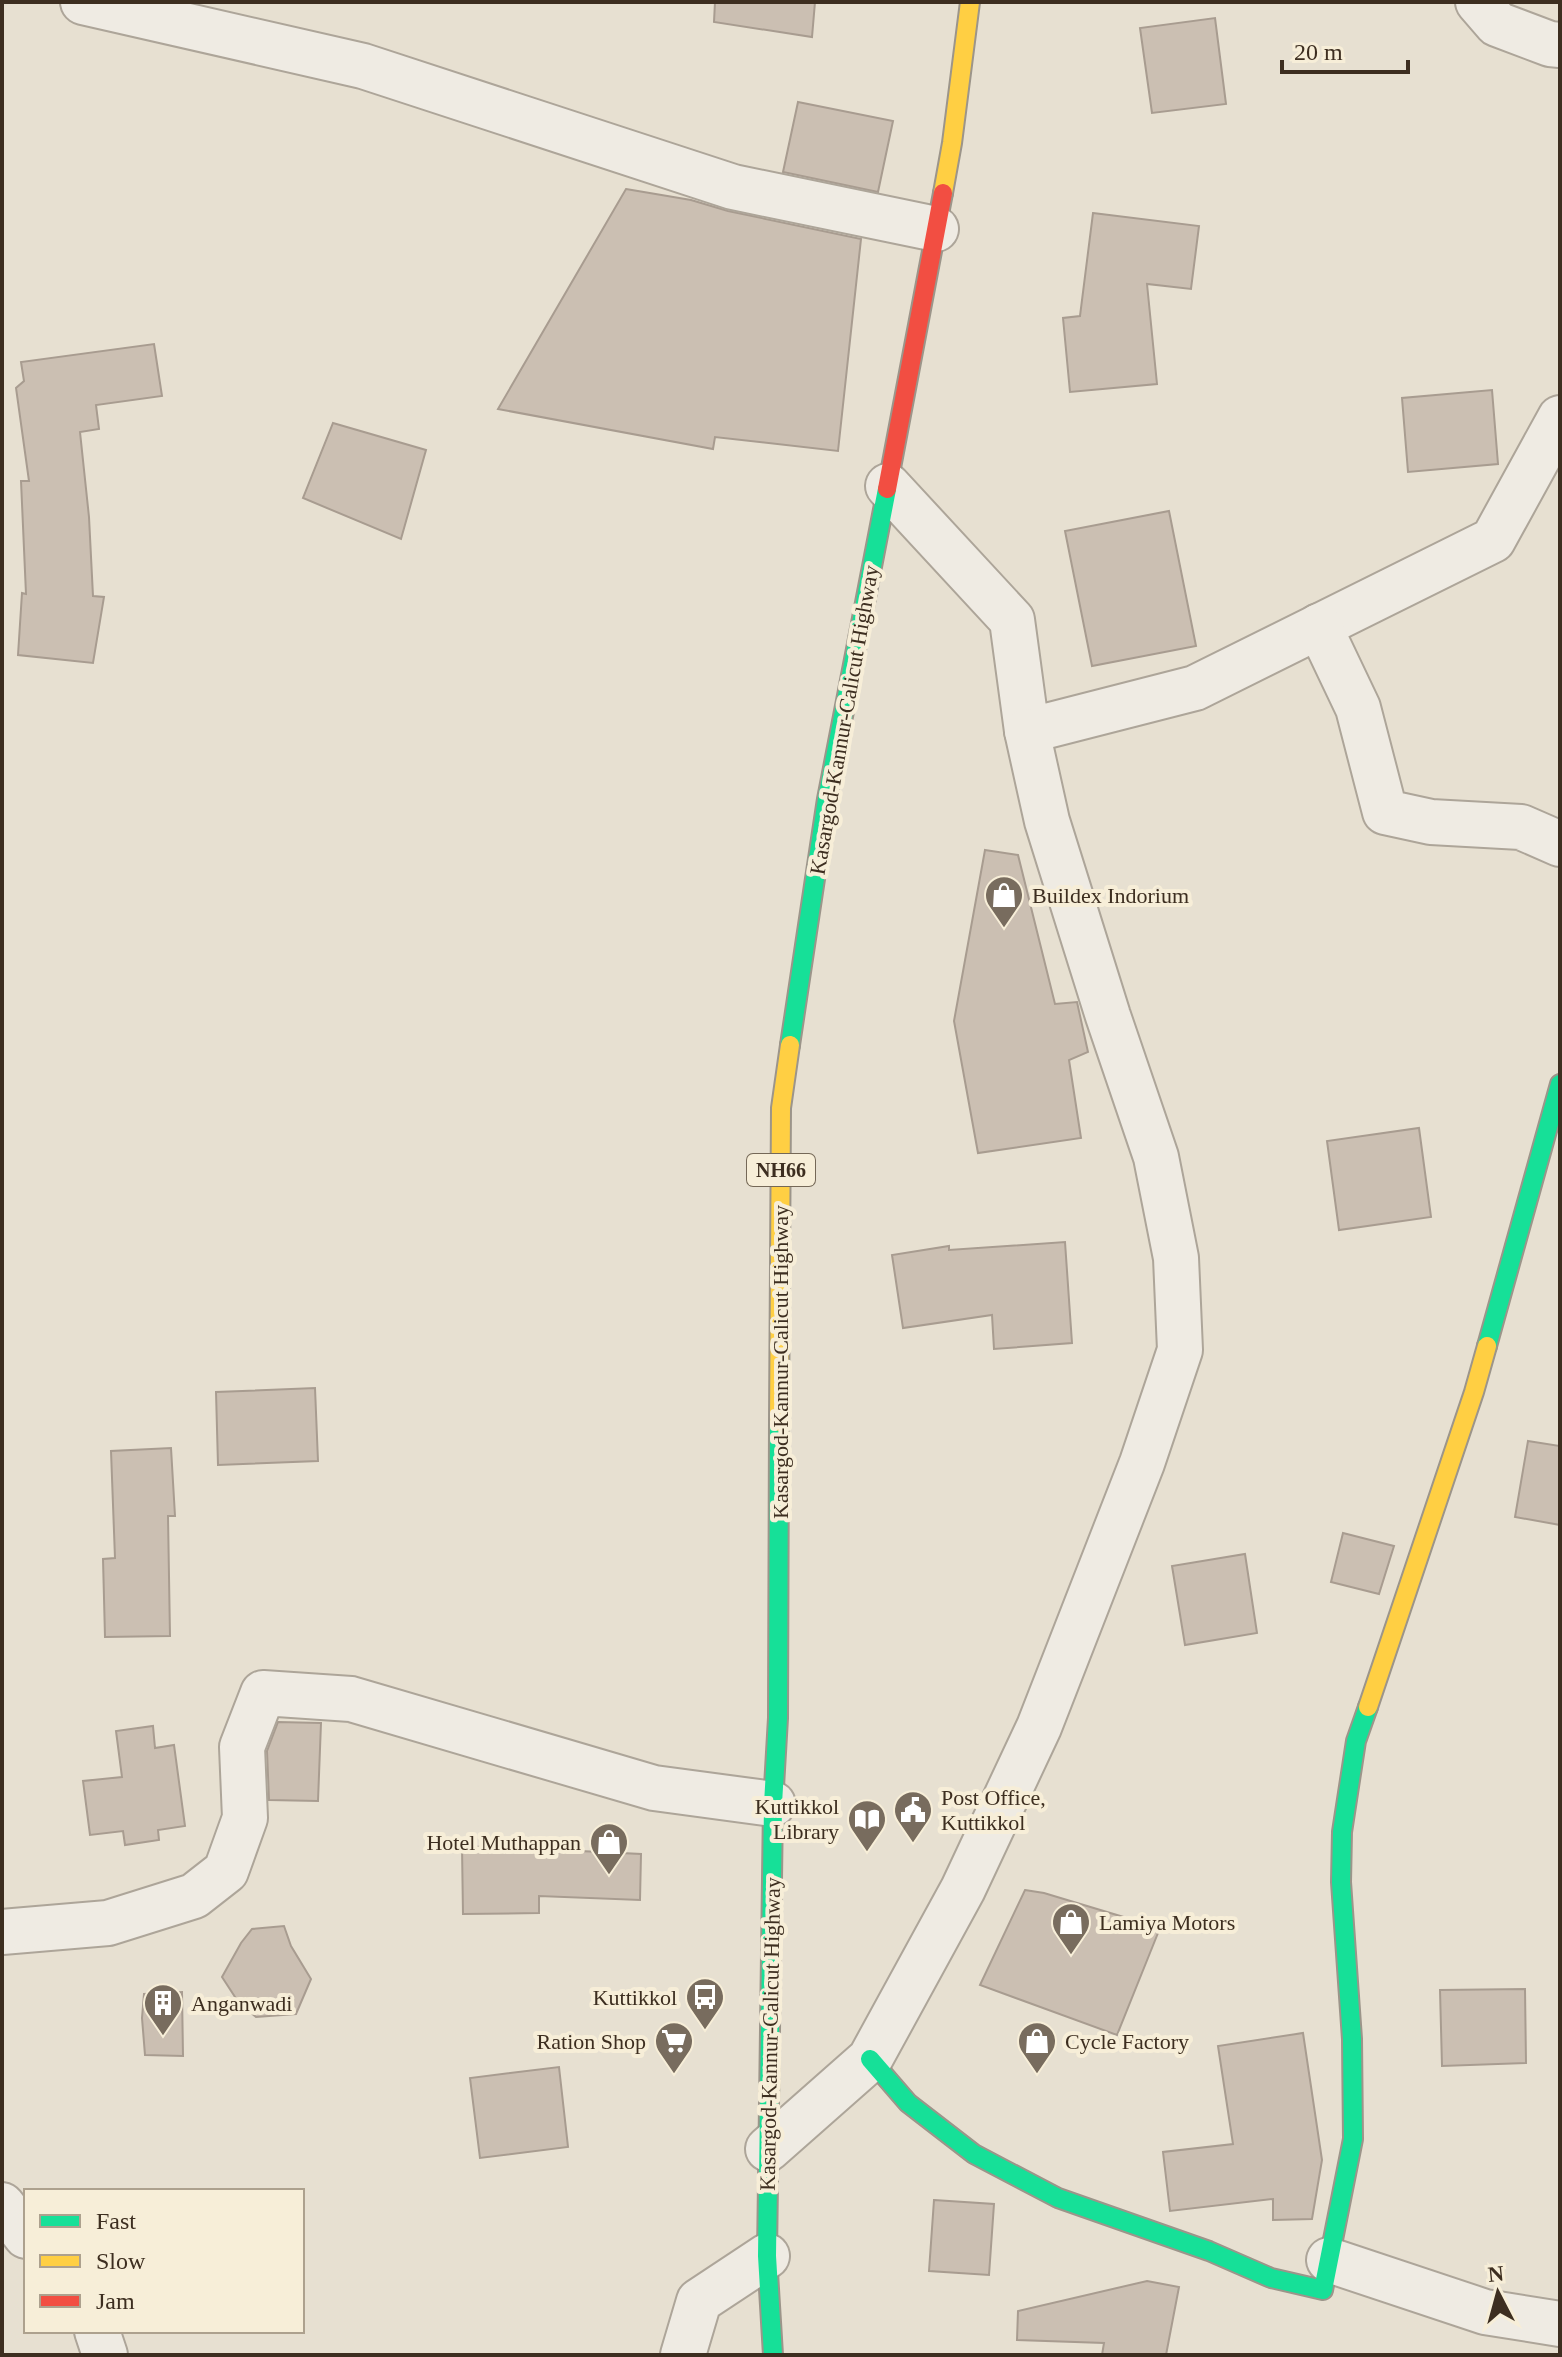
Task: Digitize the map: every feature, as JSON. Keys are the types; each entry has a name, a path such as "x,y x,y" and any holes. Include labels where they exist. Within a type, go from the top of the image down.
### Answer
{"main road":[{"name":"Kasargod-Kannur-Calicut Highway","path":"773,2355 767,2256 773,1804 778,1718 781,1108 827,799 952,143 970,2"},
{"path":"870,2059 908,2103 974,2154 1058,2198 1209,2251 1271,2278 1323,2290 1353,2139 1352,2039 1341,1882 1342,1832 1356,1741 1474,1392 1560,1084"}],"street":[{"path":"83,2 363,66 733,187 936,229"},
{"path":"1478,2 1497,24 1560,45"},
{"path":"1027,731 1195,688 1493,540 1560,418"},
{"path":"768,2149 870,2059 963,1889 1039,1727 1142,1463 1180,1350 1176,1258 1156,1157 1047,821 1027,731 1012,620 888,486"},
{"path":"1319,626 1358,708 1385,812 1431,822 1521,827 1560,844"},
{"path":"2,1932 108,1923 194,1896 226,1871 245,1818 242,1747 263,1693 351,1699 654,1788 773,1804"},
{"path":"2,2205 24,2233"},
{"path":"683,2355 699,2301 767,2256"},
{"path":"1329,2260 1485,2312 1560,2324"},
{"path":"98,2333 105,2355"}],"building":[{"path":"715,2 815,2 812,37 714,22"},
{"path":"1215,18 1226,104 1152,113 1140,28"},
{"path":"798,102 893,121 878,192 783,172"},
{"path":"626,189 691,200 728,211 861,239 838,451 715,437 713,449 498,409"},
{"path":"1093,213 1199,226 1191,289 1147,284 1157,384 1070,392 1063,318 1080,316"},
{"path":"154,344 162,396 96,405 99,429 80,432 93,596 104,597 93,663 18,655 22,593 26,594 21,481 29,481 16,388 24,381 21,362"},
{"path":"1492,390 1498,464 1408,472 1402,398"},
{"path":"333,423 426,450 401,539 303,498"},
{"path":"1169,511 1196,646 1092,666 1065,531"},
{"name":"Buildex Indorium","path":"985,850 1018,855 1055,1004 1077,1002 1088,1052 1069,1060 1081,1138 978,1153 954,1021"},
{"path":"1419,1128 1431,1217 1339,1230 1327,1141"},
{"path":"1065,1242 1072,1343 994,1349 992,1315 903,1328 892,1255 949,1246 949,1250"},
{"path":"315,1388 318,1461 218,1465 216,1392"},
{"path":"1528,1441 1560,1446 1560,1525 1515,1517"},
{"path":"171,1448 175,1516 168,1516 170,1636 105,1637 103,1559 115,1558 111,1451"},
{"path":"1343,1533 1394,1546 1379,1594 1331,1582"},
{"path":"1245,1554 1257,1633 1185,1645 1172,1566"},
{"path":"278,1722 321,1723 318,1801 269,1800 267,1751"},
{"path":"153,1726 155,1748 174,1745 185,1826 158,1830 159,1840 125,1845 123,1831 90,1835 83,1781 122,1777 116,1731"},
{"path":"539,1846 539,1849 641,1854 640,1900 539,1896 539,1913 463,1914 462,1847"},
{"name":"Lamiya Motors","path":"1025,1890 1160,1928 1117,2035 980,1985"},
{"path":"284,1926 291,1946 311,1979 296,2014 256,2017 239,2003 222,1977 252,1929"},
{"path":"1525,1989 1526,2063 1442,2066 1440,1990"},
{"name":"Anganwadi","path":"182,1992 183,2056 145,2055 144,1994"},
{"path":"1303,2033 1322,2160 1312,2219 1273,2220 1273,2199 1170,2211 1163,2152 1233,2144 1218,2046"},
{"path":"559,2067 568,2147 480,2158 470,2078"},
{"path":"934,2200 994,2204 989,2275 929,2271"},
{"path":"1147,2281 1179,2287 1166,2355 1102,2355 1104,2343 1017,2340 1018,2311"}],"traffic: fast":[{"path":"790,1045 827,799 887,489"},
{"path":"1487,1346 1560,1084"},
{"path":"773,2355 767,2256 773,1804 778,1718 779,1422"},
{"path":"870,2059 908,2103 974,2154 1058,2198 1209,2251 1271,2278 1323,2290 1353,2139 1352,2039 1341,1882 1342,1832 1356,1741 1368,1707"}],"traffic: slow":[{"path":"943,193 970,2"},
{"path":"779,1422 781,1108 790,1045"},
{"path":"1368,1707 1487,1346"}],"traffic: jam":[{"path":"887,489 943,193"}],"place":[{"name":"Buildex Indorium","path":"1004,929"},
{"name":"Post Office, Kuttikkol","path":"913,1844"},
{"name":"Kuttikkol Library","path":"867,1853"},
{"name":"Hotel Muthappan","path":"609,1876"},
{"name":"Lamiya Motors","path":"1071,1956"},
{"name":"Kuttikkol","path":"705,2031"},
{"name":"Anganwadi","path":"163,2037"},
{"name":"Ration Shop","path":"674,2075"},
{"name":"Cycle Factory","path":"1037,2075"}]}
